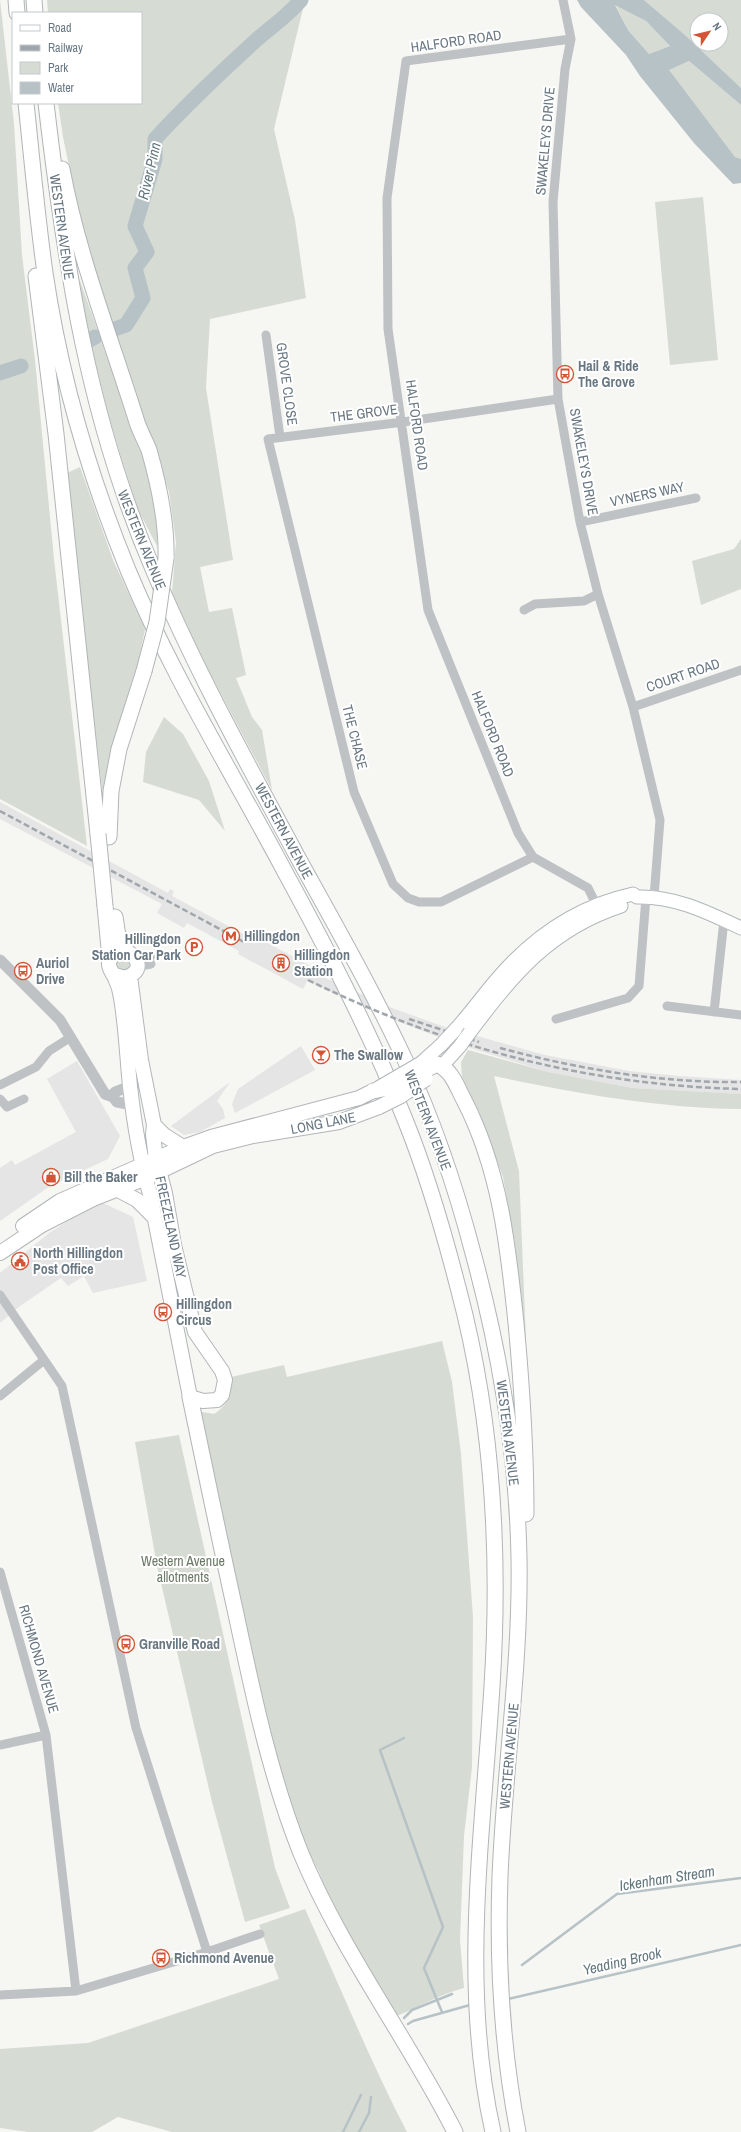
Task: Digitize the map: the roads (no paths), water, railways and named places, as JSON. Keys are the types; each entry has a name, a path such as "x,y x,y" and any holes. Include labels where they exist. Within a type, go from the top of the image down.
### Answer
{"highway":[{"path":"16,0 17,12"},
{"path":"25,104 26,171 37,282 104,835 110,906 110,959"},
{"name":"WESTERN AVENUE","path":"25,104 40,233 52,316 77,423 98,492 145,611 288,876 374,1049 408,1125 443,1232 466,1321 485,1418 494,1505 495,1625 481,1830 475,1970 481,2047 488,2108 493,2132"},
{"name":"WESTERN AVENUE","path":"46,104 69,282 84,354 110,453 135,525 175,618 217,704 365,979 407,1064 433,1128 458,1201 483,1292 504,1400 517,1506 519,1560 516,1671 500,1878 503,2017 507,2068 518,2132"},
{"path":"53,104 64,178 75,231 137,423 148,450 164,514 166,558 157,622 144,671 119,749 104,835"},
{"path":"110,906 118,936 132,963"},
{"path":"373,1091 397,1086 433,1065 442,1066 452,1076 479,1131 495,1179 508,1245 522,1386 526,1456 526,1567 518,1616"},
{"path":"190,1397 249,1677 270,1762 284,1807 310,1875 345,1944 420,2068 455,2132"}],"main road":[{"name":"LONG LANE","path":"442,1066 457,1050 464,1030 498,978 527,949 566,919 596,904 633,894 687,904 741,928"},
{"name":"LONG LANE","path":"0,1244 60,1201 142,1164 157,1165 213,1146 253,1136 339,1122 379,1108 401,1096 423,1071 441,1045 464,1030 520,970 552,941 588,918 646,897"},
{"path":"110,959 116,952 132,963"},
{"name":"FREEZELAND WAY","path":"110,959 111,971 115,975 123,1011 130,1086 142,1164 190,1397 203,1401 217,1400 222,1395 226,1380 195,1332 174,1245 165,1193 157,1165"},
{"path":"115,975 125,978 132,963"},
{"path":"132,963 141,1060 154,1125 153,1135 157,1165"},
{"name":"LONG LANE","path":"0,1253 42,1225 92,1199 146,1178 157,1165 183,1147 211,1137 346,1102 373,1091"},
{"path":"154,1125 164,1136 183,1147"},
{"path":"116,1189 137,1200 153,1216"}],"street":[{"name":"SWAKELEYS DRIVE","path":"556,1019 628,998 639,986 646,897 660,820 633,707 598,594 580,522 558,399 553,202 565,70 571,39 563,0"},
{"name":"HALFORD ROAD","path":"571,39 406,62 387,198 388,329 403,422 428,610 518,833 533,857 588,888 596,904"},
{"name":"GROVE CLOSE","path":"266,335 280,437"},
{"name":"THE GROVE","path":"268,439 403,422 558,399"},
{"name":"THE CHASE","path":"268,439 354,792 393,884 408,898 419,902 441,902 533,857"},
{"name":"VYNERS WAY","path":"580,522 696,498"},
{"path":"524,610 535,604 584,601 598,594"},
{"name":"COURT ROAD","path":"633,707 741,670"},
{"path":"714,1012 724,920"},
{"path":"0,960 55,1014 71,1037 100,1088 105,1094 113,1097 117,1102 133,1105"},
{"path":"151,960 140,966 132,963 151,960"},
{"path":"666,1006 741,1015"},
{"path":"0,1085 36,1067 49,1051 71,1037"},
{"path":"113,1097 115,1092 130,1086"},
{"path":"0,1099 7,1107 24,1099"},
{"path":"0,1295 62,1386 136,1728 207,1952"},
{"path":"0,1396 44,1360"},
{"name":"RICHMOND AVENUE","path":"0,1572 46,1736 76,1991"},
{"path":"0,1745 46,1736"},
{"path":"0,1995 76,1991 207,1952 260,1934"}],"water":[{"path":"577,0 644,0 689,39 689,52 703,52 741,88 741,105 689,61 669,70 735,157 741,159 741,183 733,184 694,143 640,76 626,55 581,7","holes":["615,5 646,21 670,46 649,54 628,30"]}],"waterway":[{"name":"River Pinn","path":"109,331 126,325 143,298 135,268 147,252 135,226 155,159 155,139 215,78 290,12 301,0"},
{"name":"River Pinn","path":"88,341 95,337"},
{"name":"River Pinn","path":"0,373 21,366"},
{"path":"404,1738 380,1750 443,1927 424,1968 437,2000 412,2010 404,2018"},
{"name":"Ickenham Stream","path":"522,1965 617,1894 741,1878"},
{"name":"Yeading Brook","path":"508,1999 741,1945"},
{"name":"Ickenham Stream","path":"442,2012 437,2000 452,1994"},
{"name":"Yeading Brook","path":"408,2024 413,2021 470,2005"},
{"path":"343,2132 361,2095"},
{"name":"Yeading Brook","path":"359,2132 369,2113 371,2097"}],"railway":[{"path":"0,811 244,942"},
{"path":"308,980 360,1004 412,1025 465,1043 518,1058 573,1071 628,1080 684,1086 741,1089"},
{"path":"409,1019 479,1042"},
{"path":"500,1048 529,1056 619,1073 680,1080 741,1082"}],"place":[{"name":"Hail & Ride The Grove","path":"565,374"},
{"name":"Hillingdon","path":"231,936"},
{"name":"Hillingdon Station Car Park","path":"194,947"},
{"name":"Hillingdon Station","path":"281,963"},
{"name":"Auriol Drive","path":"23,971"},
{"name":"The Swallow","path":"321,1055"},
{"name":"Bill the Baker","path":"51,1177"},
{"name":"North Hillingdon Post Office","path":"20,1261"},
{"name":"Hillingdon Circus","path":"163,1312"},
{"name":"Granville Road","path":"126,1644"},
{"name":"Richmond Avenue","path":"161,1958"}],"park label":[{"name":"Western Avenue allotments","path":"183,1570"}]}
